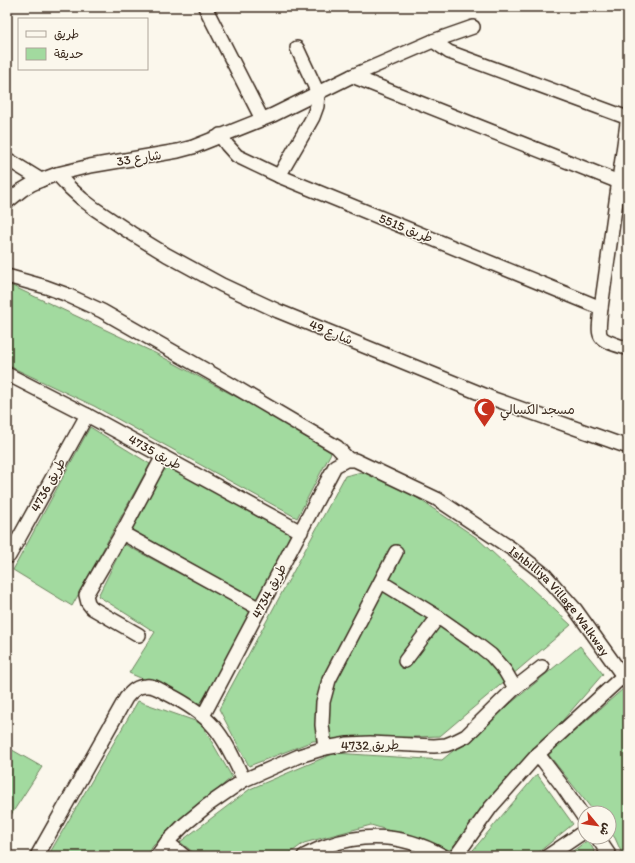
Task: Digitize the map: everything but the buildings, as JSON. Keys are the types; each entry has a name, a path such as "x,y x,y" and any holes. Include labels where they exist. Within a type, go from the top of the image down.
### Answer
{"street":[{"path":"205,7 267,116"},
{"name":"شارع 33","path":"7,202 22,190 57,174 90,166 178,151 193,147 267,116 352,76 433,41 473,27"},
{"path":"433,41 449,52 628,117 601,308 599,332 603,340 626,348"},
{"path":"279,176 313,116 317,106 318,93 297,48"},
{"path":"352,76 619,182"},
{"name":"طريق 5515","path":"220,135 237,156 279,176 601,308"},
{"path":"7,159 41,180"},
{"name":"شارع 49","path":"57,174 70,188 95,209 167,255 222,285 278,311 494,399 628,447"},
{"path":"7,276 65,294 102,311 337,447 348,460"},
{"name":"طريق 4735","path":"7,374 87,415 301,532"},
{"name":"طريق 4736","path":"9,556 87,415"},
{"path":"139,635 92,608 88,603 86,595 122,533 163,456"},
{"name":"طريق 4734","path":"203,716 335,466 348,460"},
{"name":"Ishbilliya Village Walkway","path":"348,460 355,460 437,499 512,549 544,574 575,608 626,679 538,754 491,807 456,856"},
{"path":"122,533 260,609"},
{"path":"325,748 322,725 323,702 330,680 396,552"},
{"path":"381,582 438,617 491,655 505,671 515,688"},
{"path":"405,661 438,617"},
{"name":"طريق 4732","path":"157,856 167,842 185,824 244,780 300,756 325,748 348,744 370,743 434,746 456,742 466,736 515,688 542,667"},
{"path":"37,856 126,698 132,691 139,687 147,685 156,687 186,703 203,716 223,738 244,780"},
{"path":"538,754 577,807"},
{"path":"548,856 577,836"},
{"path":"304,856 326,846 359,838 384,837 408,841 431,849 443,856"},
{"path":"167,842 184,856"},
{"path":"602,845 610,856"}],"green space":[{"path":"8,284 155,353 333,449 297,518 94,406 7,365"},
{"path":"90,427 150,464 72,606 13,570"},
{"path":"165,465 292,535 257,600 131,529"},
{"path":"374,469 477,538 571,625 440,736 313,741 249,766 219,709 345,476"},
{"path":"124,544 257,615 200,704 129,673 155,632 98,596"},
{"path":"580,646 603,674 450,850 371,825 304,843 286,856 198,856 180,842 250,789 335,753 442,760"},
{"path":"623,689 628,698 628,856 623,856 617,842 617,805 589,805 548,754"},
{"path":"138,701 201,723 232,777 153,846 147,856 48,856"},
{"path":"7,747 42,767 7,821"},
{"path":"537,774 573,824 534,856 468,856"},
{"path":"581,845 591,845 597,856 566,856"}],"place":[{"name":"مسجد الكسالي","path":"484,428"}]}
